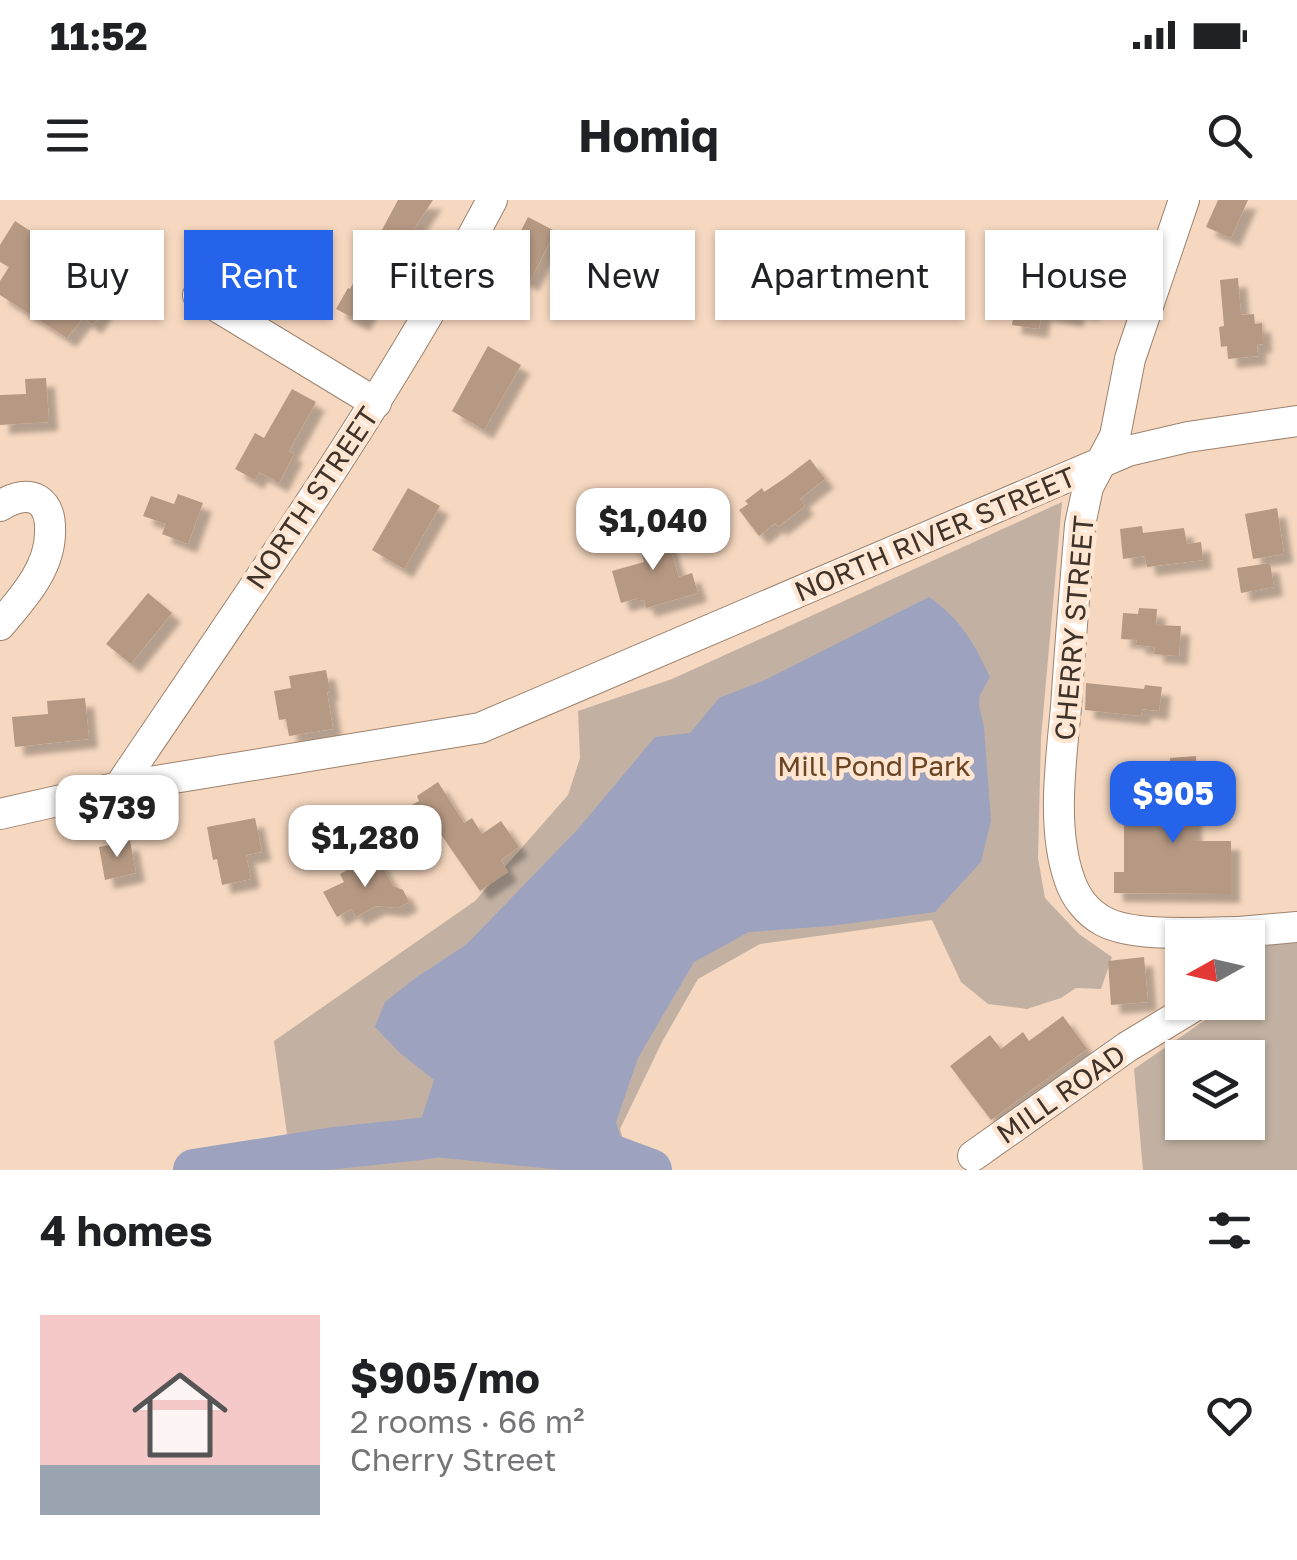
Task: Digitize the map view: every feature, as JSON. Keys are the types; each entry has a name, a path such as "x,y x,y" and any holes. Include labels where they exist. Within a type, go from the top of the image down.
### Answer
{"street":[{"name":"NORTH STREET","path":"119,787 376,403 451,279 492,200"},
{"name":"CHERRY STREET","path":"1165,932 1116,927 1082,904 1070,881 1062,840 1060,786 1080,525 1088,487 1115,436 1130,359 1184,200"},
{"path":"239,320 376,403"},
{"name":"NORTH RIVER STREET","path":"0,814 119,787 480,728 1128,451 1297,420"},
{"path":"0,506 12,498 31,497 42,502 50,516 51,544 37,579 0,625"},
{"path":"1265,931 1297,926"},
{"name":"MILL ROAD","path":"973,1156 1171,1020"}],"green space":[{"name":"Mill Pond Park","path":"1062,502 1041,738 1038,858 1045,898 1079,934 1112,957 1101,989 1076,988 1061,998 1027,1009 988,1004 961,982 932,920 760,944 698,979 620,1129 628,1156 671,1170 292,1170 274,1041 475,901 568,795 580,758 578,711 672,679"},
{"path":"1297,939 1297,1170 1143,1170 1134,1069 1165,1048 1165,1140 1265,1140 1265,1040 1176,1040 1205,1020 1265,1020 1265,946"}],"water":[{"name":"Mill Pond Park","path":"929,597 965,632 990,677 979,705 991,821 981,862 935,912 749,932 694,962 638,1058 616,1122 622,1142 610,1170 561,1170 424,1156 418,1129 434,1080 375,1027 385,1002 467,944 578,829 655,737 690,733 719,698 765,680"}],"building":[{"path":"398,200 433,200 413,230 382,230"},
{"path":"1218,200 1248,200 1231,238 1206,227"},
{"path":"528,217 553,230 530,282 530,230 521,230"},
{"path":"15,221 30,231 30,314 0,295 0,281 9,267 0,262 0,245"},
{"path":"1238,278 1241,315 1254,314 1255,324 1262,323 1263,344 1257,345 1258,356 1228,359 1227,346 1221,347 1219,327 1224,326 1220,280"},
{"path":"353,283 353,318 336,309"},
{"path":"39,320 81,320 67,338"},
{"path":"1013,320 1041,320 1039,329 1012,325"},
{"path":"488,346 521,365 484,430 452,411"},
{"path":"46,378 49,422 0,425 0,395 26,394 25,379"},
{"path":"292,389 316,402 289,451 294,454 279,483 259,472 255,480 235,469 255,433 264,438"},
{"path":"810,459 825,479 800,499 805,506 759,536 739,510 762,488 764,492"},
{"path":"408,488 440,506 404,569 372,550"},
{"path":"178,494 203,503 188,544 162,534 166,524 143,516 151,496 174,504"},
{"path":"1277,508 1284,554 1253,559 1245,514"},
{"path":"662,524 679,577 692,573 698,593 646,608 644,600 638,598 621,603 612,571 644,562 635,532"},
{"path":"1142,526 1143,533 1184,528 1187,544 1201,542 1203,560 1147,567 1145,556 1123,559 1120,529"},
{"path":"1270,563 1274,587 1241,593 1237,568"},
{"path":"148,593 172,613 131,664 106,644"},
{"path":"1139,608 1157,609 1156,625 1181,626 1179,656 1154,654 1155,647 1121,639 1123,613 1138,614"},
{"path":"326,670 333,729 289,736 286,719 279,720 274,691 291,688 289,676"},
{"path":"1086,683 1162,687 1159,711 1142,709 1141,716 1085,710"},
{"path":"85,698 89,739 15,747 12,717 48,714 47,701"},
{"path":"1196,756 1193,841 1231,841 1231,894 1114,893 1114,872 1124,872 1124,825 1136,825 1136,805 1172,805 1170,758"},
{"path":"438,782 464,823 472,818 482,834 501,821 519,847 501,860 508,872 480,891 429,817 420,823 410,806 419,801 417,796"},
{"path":"255,818 262,852 246,855 251,879 222,885 207,827"},
{"path":"130,841 136,873 105,880 99,847"},
{"path":"376,855 393,886 403,890 409,902 398,908 376,906 356,917 351,909 337,917 323,892 344,882 340,874"},
{"path":"1144,957 1148,1002 1111,1005 1108,961"},
{"path":"1063,1016 1087,1049 991,1120 950,1066 990,1035 1001,1049 1023,1032 1029,1041"}],"waterway":[{"path":"194,1170 335,1148 476,1133"},
{"path":"560,1145 616,1157 651,1170"}]}
